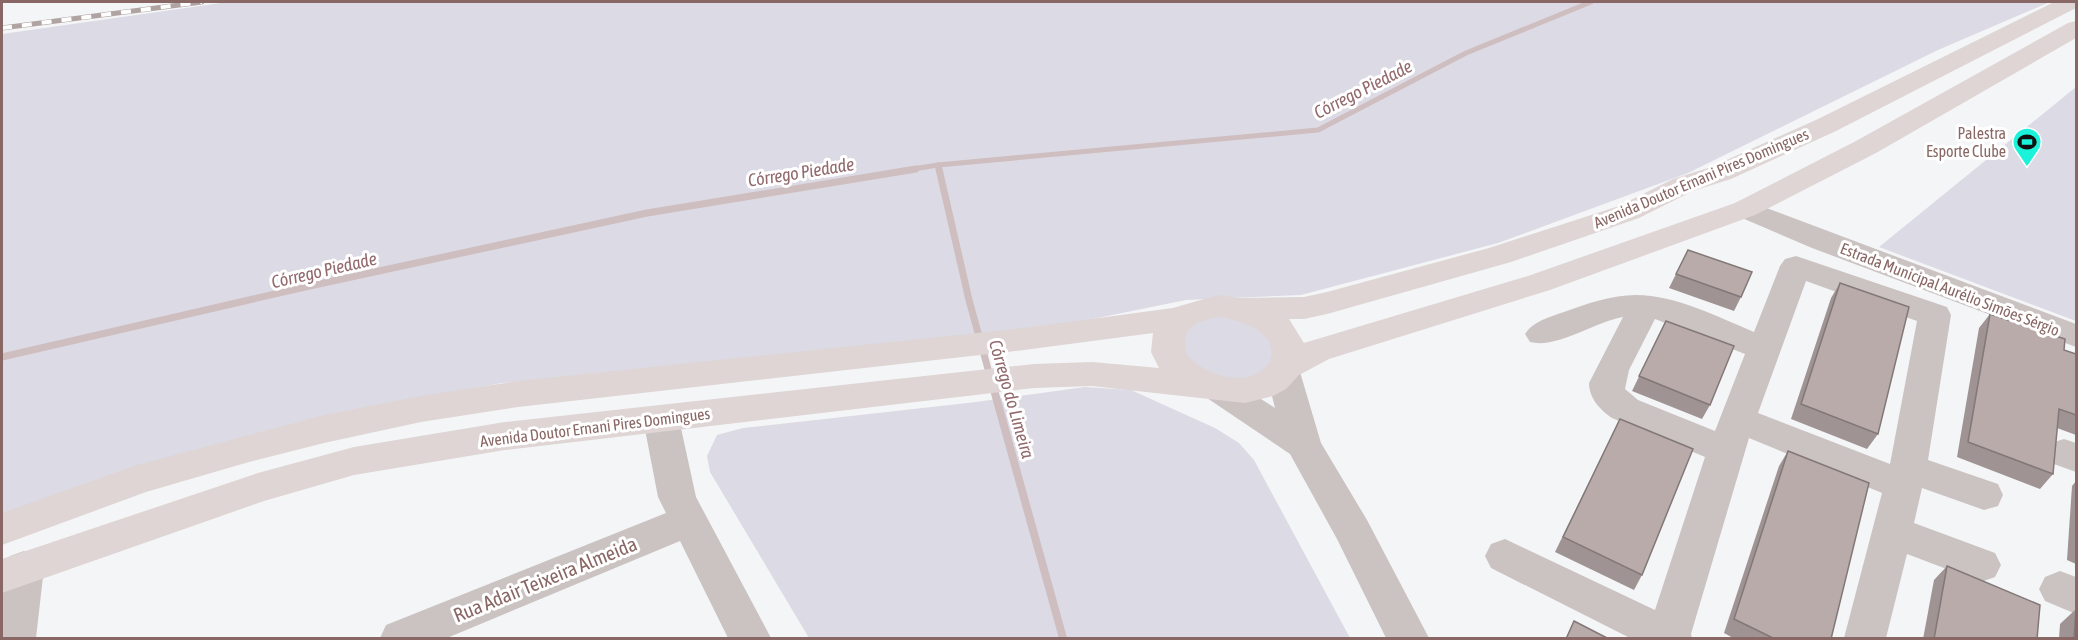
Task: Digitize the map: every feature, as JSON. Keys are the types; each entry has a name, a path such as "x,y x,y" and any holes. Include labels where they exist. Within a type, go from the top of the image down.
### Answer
{"main road":[{"name":"Avenida Doutor Ernani Pires Domingues","path":"1240,309 1304,308 1327,303 1500,255 1629,212 1683,185 1721,173 1827,125 2071,2"},
{"path":"1180,318 1169,330 1167,345 1172,361 1186,375 1213,387 1238,390 1256,388 1272,381 1285,369 1317,351 1539,283 1745,209 1866,147 2076,28"},
{"path":"2,529 137,480 324,429 421,409 518,394 1024,339 1180,318 1197,310 1218,306 1259,315 1275,325 1286,338 1290,352 1285,369"},
{"name":"Avenida Doutor Ernani Pires Domingues","path":"13,572 258,488 354,461 505,436 1034,376 1092,374 1213,387"}],"street":[{"name":"Estrada Municipal Aurélio Simões Sérgio","path":"1745,209 1823,241 2076,336"},
{"name":"Estrada Municipal Aurélio Simões Sérgio","path":"1710,222 1767,228 1823,241"},
{"path":"1505,556 1669,638 1732,435 1796,266 1935,315 1905,477 1865,639"},
{"path":"1542,334 1574,320 1609,310 1645,306 1764,349"},
{"path":"1645,306 1607,383 1607,392 1617,404 1625,409 1984,495"},
{"path":"1285,369 1303,444 1353,531 1408,639"},
{"path":"1213,387 1303,444"},
{"path":"661,419 677,497 750,639"},
{"name":"Rua Adair Teixeira Almeida","path":"401,639 690,520"},
{"path":"1893,532 1981,565"},
{"path":"13,572 14,639"}],"shaded area":[{"path":"228,2 2050,2 1938,50 1688,173 1498,243 1301,295 1186,300 1058,326 502,383 302,421 2,515 2,34"},
{"name":"Palestra Esporte Clube","path":"2076,87 2076,321 1879,247"},
{"path":"1229,311 1282,345 1263,380 1196,376 1174,335 1179,326"},
{"path":"1085,387 1131,390 1215,428 1239,443 1254,460 1350,638 809,638 710,472 707,456 717,435 743,428 976,402"}],"building":[{"path":"1688,250 1752,272 1741,297 1676,274"},
{"path":"1840,283 1909,307 1878,434 1801,404"},
{"path":"1990,314 2065,339 2064,350 2076,354 2076,415 2059,409 2053,474 1968,442"},
{"path":"1666,321 1734,346 1710,405 1639,376"},
{"path":"1620,419 1693,449 1642,575 1563,537"},
{"path":"1788,451 1869,483 1831,639 1775,639 1734,619"},
{"path":"1947,566 2040,605 2037,639 1934,639"},
{"path":"2076,609 2076,639 2074,639"},
{"path":"1574,621 1609,639 1566,639"}],"waterway":[{"name":"Córrego Piedade","path":"938,165 1318,130 1466,53 1591,2"},
{"name":"Córrego Piedade","path":"907,170 938,165"},
{"name":"Córrego Piedade","path":"938,165 939,170"},
{"name":"Córrego Piedade","path":"2,357 305,287 647,213 916,169"},
{"name":"Córrego do Limeira","path":"939,169 969,300 991,380"},
{"name":"Córrego do Limeira","path":"991,379 1063,638"}],"railway":[{"path":"2,28 202,2"}],"place":[{"name":"Palestra Esporte Clube","path":"2027,168"}]}
